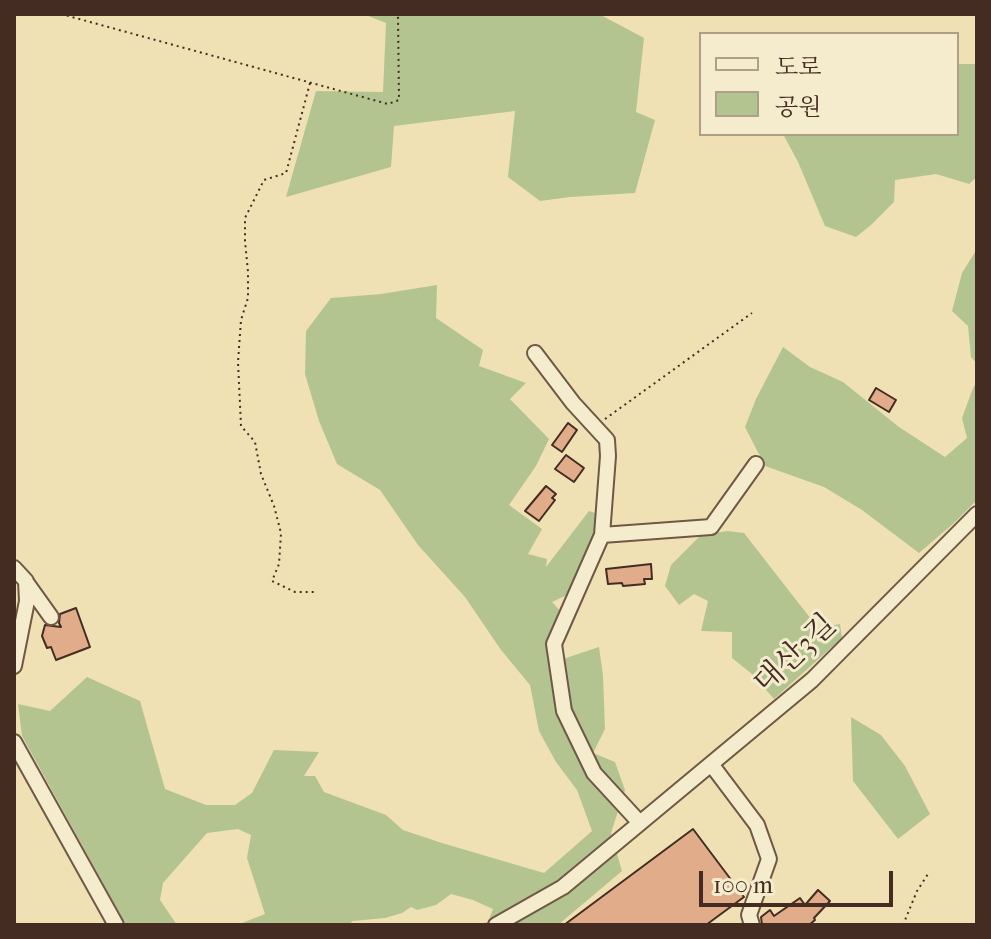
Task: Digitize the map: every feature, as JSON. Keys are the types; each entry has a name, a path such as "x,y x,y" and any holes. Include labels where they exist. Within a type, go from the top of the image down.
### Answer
{"street":[{"path":"535,353 573,403 607,440 602,535 554,644 564,711 594,773 640,823"},
{"path":"602,535 711,527 756,464"},
{"name":"대산3길","path":"496,925 563,887 812,680 977,514"},
{"path":"14,568 51,617"},
{"path":"14,666 27,601 26,581"},
{"path":"14,742 116,925"},
{"path":"711,764 757,825 769,859 749,915 752,925"}],"path":[{"path":"61,14 388,104 399,100 398,16 394,14"},
{"path":"310,83 286,173 264,180 245,218 248,298 241,320 238,362 241,426 255,442 261,474 281,533 279,564 272,581 295,592 317,592"},
{"path":"594,426 752,313"},
{"path":"903,925 928,874"}],"green space":[{"path":"363,14 599,14 644,38 636,112 655,120 635,193 540,201 508,177 515,111 394,126 391,167 286,197 316,91 383,92 386,23"},
{"path":"959,64 977,64 977,177 969,184 936,174 895,180 894,202 856,237 825,226 784,136 959,136"},
{"path":"975,252 977,364 971,357 968,326 952,311 962,273"},
{"path":"437,285 436,318 483,350 479,366 526,383 510,399 549,439 536,466 509,505 542,529 528,554 547,559 546,567 589,511 598,514 594,533 569,594 552,602 564,615 554,662 599,647 605,729 593,753 615,762 625,790 611,833 622,871 558,925 476,925 488,922 493,909 451,894 436,905 417,910 411,907 385,918 353,921 348,925 237,925 265,914 247,858 251,835 238,829 207,833 163,883 160,900 177,925 126,925 22,736 18,704 50,711 87,677 140,701 165,789 206,805 235,805 252,793 274,750 319,752 304,776 315,776 324,792 386,815 403,830 544,873 592,831 577,790 556,762 539,731 530,685 501,650 465,597 418,545 380,490 337,464 319,421 305,374 306,331 331,298"},
{"path":"783,347 810,367 843,382 899,427 945,457 967,438 962,418 977,381 977,500 919,553 862,510 824,487 765,466 745,427"},
{"path":"727,531 744,533 818,628 840,624 842,638 774,699 752,674 732,658 732,632 701,631 708,601 694,594 679,605 665,586 671,565 701,535"},
{"path":"851,717 881,735 905,766 930,814 898,839 853,781"}],"building":[{"path":"876,388 896,400 889,412 869,400"},
{"path":"568,423 577,430 562,452 552,445"},
{"path":"566,455 584,468 574,482 555,469"},
{"path":"546,486 556,494 552,498 555,500 539,521 525,511"},
{"path":"651,564 652,579 644,579 645,584 608,584 606,569"},
{"path":"76,608 90,647 56,660 42,636 45,625 61,627 60,614"},
{"path":"693,829 744,897 706,925 564,925"},
{"path":"818,890 830,901 809,925 762,925 761,917 770,910 774,916 800,898 805,905"}]}
